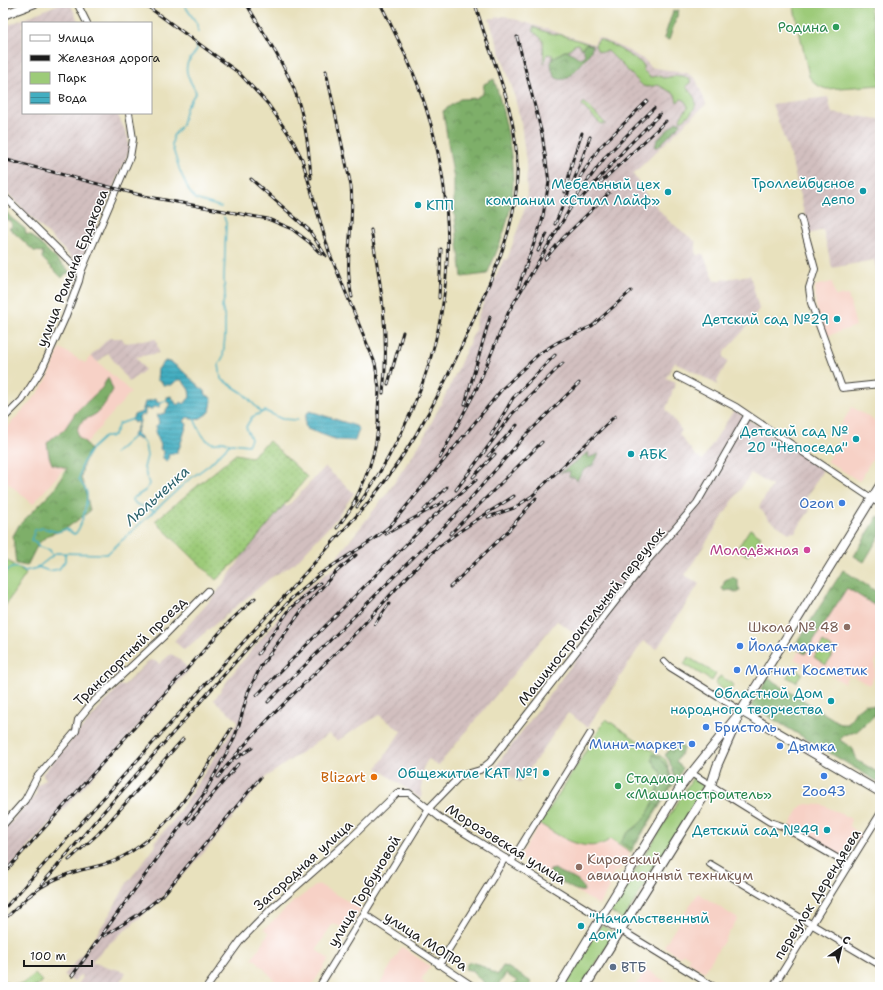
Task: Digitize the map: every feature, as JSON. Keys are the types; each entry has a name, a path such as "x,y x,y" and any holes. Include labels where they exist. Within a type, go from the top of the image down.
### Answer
{"main road":[{"path":"3,14 35,3"},
{"path":"558,987 691,773 741,711 880,485"},
{"path":"585,987 711,785 714,774 741,711"},
{"path":"741,711 880,792"},
{"path":"698,765 708,766 714,774"},
{"name":"Морозовская улица","path":"601,918 621,930"}],"street":[{"path":"77,3 86,22"},
{"name":"улица Романа Ердякова","path":"3,419 22,400 42,369 65,318 81,272 130,157 133,139 129,114"},
{"path":"3,195 81,272"},
{"path":"801,218 815,269 809,288 811,303 842,388 880,384"},
{"path":"677,376 736,407 747,416 880,504"},
{"name":"Машиностроительный переулок","path":"429,808 460,776 480,770 490,762 647,561 697,503 747,416"},
{"name":"Транспортный проезд","path":"3,825 25,800 36,777 76,731 77,722 80,716 97,698 164,636 208,590"},
{"path":"664,661 741,711"},
{"path":"512,862 590,734"},
{"path":"691,773 770,822 782,826 849,865"},
{"name":"Загородная улица","path":"207,987 241,940 272,908 309,878 397,793 409,793 429,808"},
{"name":"Морозовская улица","path":"429,808 439,817 601,918"},
{"name":"улица Горбуновой","path":"319,987 429,808"},
{"name":"переулок Дерендяева","path":"773,987 813,925 880,814"},
{"path":"440,965 505,858"},
{"path":"710,864 880,965"},
{"name":"улица МОПРа","path":"364,914 474,987"},
{"name":"Морозовская улица","path":"621,930 714,987"}],"shaded area":[{"path":"61,3 70,3 79,22 22,22 22,114 117,114 128,137 129,151 82,259 79,262 75,261 3,189 3,25 11,24"},
{"path":"505,16 594,44 598,37 627,50 646,61 650,67 687,73 696,79 706,104 633,174 645,193 668,220 696,242 696,255 703,254 715,281 750,275 759,309 745,329 724,352 724,358 728,361 717,381 718,385 675,362 666,378 676,382 666,409 682,431 679,434 695,455 702,460 734,410 823,470 802,505 810,510 795,532 789,533 769,520 759,507 772,486 751,473 685,575 699,584 657,649 643,641 588,727 568,713 520,783 496,766 588,643 588,635 579,629 575,633 557,621 438,766 429,759 427,761 423,768 421,799 377,768 401,731 379,715 337,741 329,734 318,741 266,777 206,850 159,901 108,945 91,962 126,972 118,987 76,987 83,977 80,975 74,982 64,975 87,949 111,912 127,883 156,845 154,842 173,821 238,721 214,700 232,674 293,600 310,585 341,563 337,557 388,492 423,439 450,386 475,330 476,321 486,296 504,259 507,260 527,202 526,163 521,123 513,90 489,19"},
{"path":"828,97 832,113 880,119 880,284 874,260 832,268 823,230 809,234 791,158 772,104"},
{"path":"832,282 835,296 848,295 856,326 827,336 816,307 815,286"},
{"path":"109,338 122,338 125,343 156,339 159,353 136,357 145,370 129,382 108,353 98,362 91,356"},
{"path":"60,348 85,363 91,356 131,392 33,504 3,479 3,432 38,393 48,378"},
{"path":"852,407 880,424 880,446 859,481 827,461 840,441 840,438 835,434"},
{"path":"325,467 354,493 336,519 295,563 269,579 184,650 174,641 215,595 244,554 283,504 287,507"},
{"name":"Школа № 48","path":"844,578 880,600 880,653 875,662 875,675 869,685 849,674 844,683 810,663 808,667 794,659"},
{"path":"171,654 178,658 189,670 3,876 3,831 37,793 35,787 46,779 42,774 120,685 123,686 150,660 159,664"},
{"path":"806,804 823,805 851,819 849,826 862,835 858,842 851,839 841,857 790,825 801,806"},
{"name":"Кировский авиационный техникум","path":"540,824 565,840 603,845 611,839 631,852 619,871 614,872 607,884 609,888 599,905 519,857"},
{"path":"318,884 361,909 348,931 333,923 316,950 329,959 311,987 284,987 276,982 256,960 252,959 269,933 264,929 292,903"},
{"path":"698,893 738,919 704,972 687,961 690,957 683,953 680,957 664,946"},
{"path":"402,947 430,966 421,980 428,987 378,987"},
{"path":"646,969 674,987 635,987"}],"green space":[{"name":"Родина","path":"793,3 869,3 880,51 880,85 827,89 815,83 809,76"},
{"path":"679,10 669,40 664,38 673,11"},
{"path":"533,27 589,44 582,47 582,49 578,44 574,45 567,51 564,51 552,59 553,55 547,54 544,64 543,40 533,31"},
{"path":"599,39 618,48 643,64 643,70 650,77 686,77 691,82 686,86 696,101 696,105 691,113 681,121 680,118 688,107 685,100 681,99 677,102 675,94 658,85 648,87 643,86 608,51 602,52 597,50 595,45"},
{"path":"586,44 592,45 592,48 580,65 565,79 556,78 551,67 553,59 566,51 582,58 585,54 582,47"},
{"path":"494,79 504,117 511,155 513,181 511,205 497,252 487,274 462,277 454,210 454,180 443,111 460,99 476,98 483,93 484,84"},
{"path":"584,102 606,124 601,124 584,108 582,105"},
{"path":"676,122 680,122 681,124 658,147 655,147 657,140"},
{"path":"3,207 10,217 25,229 26,234 31,235 71,273 67,273 62,278 42,258 43,252 34,251 9,228 12,227 11,221 3,218"},
{"path":"108,377 113,390 104,405 93,416 82,421 78,427 78,437 85,442 90,450 83,465 81,478 85,488 90,511 64,530 48,535 38,544 27,566 16,564 13,536 19,525 54,490 67,468 52,464 47,443 64,430 76,412 102,388"},
{"path":"269,441 307,477 244,554 216,580 155,521 236,454 251,457"},
{"path":"589,453 588,458 599,454 593,465 583,471 577,480 574,477 569,477 570,471 560,473"},
{"path":"878,516 880,517 880,535 864,562 854,556"},
{"path":"750,529 761,536 748,556 737,549"},
{"path":"3,557 26,574 3,609"},
{"path":"843,570 880,594 874,605 847,588 805,654 794,647"},
{"path":"732,577 738,580 740,590 738,593 730,590 725,591 722,589 725,580"},
{"path":"823,642 835,650 826,665 814,657"},
{"path":"688,657 716,674 712,681 684,664"},
{"path":"793,668 802,673 796,682 787,677"},
{"path":"720,676 734,685 729,693 715,684"},
{"path":"768,678 841,724 848,724 856,711 865,704 874,706 875,715 856,732 843,735 840,740 853,749 857,760 880,774 880,783 751,706"},
{"name":"Стадион «Машиностроитель»","path":"606,719 666,760 674,783 631,852 611,839 602,844 593,846 574,843 540,824"},
{"path":"674,745 679,745 684,748 676,762 683,768 676,781 669,760 665,755"},
{"path":"653,754 658,756 664,762 673,783 631,849 621,843 626,834 638,825 647,815 657,794 661,780 662,774 652,760"},
{"path":"694,776 707,784 623,920 610,911"},
{"path":"555,869 580,883 584,891 571,888 550,873 550,870"},
{"path":"601,925 615,933 581,987 563,987"},
{"path":"470,962 481,965 497,975 503,966 507,967 530,981 531,987 515,987 513,985 517,981 506,974 497,987 482,987 484,982 476,976 474,971 465,969 467,964"},
{"path":"35,974 42,981 36,987 3,987 5,981 11,985 22,984"}],"water":[{"path":"165,361 170,362 180,369 205,391 206,395 212,400 210,412 199,419 191,419 188,417 184,421 187,424 179,449 177,449 177,453 168,455 169,459 166,461 162,457 164,452 160,449 161,445 155,432 157,428 155,427 159,423 157,415 166,413 166,410 170,404 167,402 167,397 171,396 177,405 181,402 184,404 190,397 189,390 182,380 177,380 172,385 163,385 162,382 157,380 158,369"},
{"path":"156,399 157,402 162,402 159,407 153,407 151,410 145,408 145,415 141,415 139,418 140,421 136,434 142,438 139,440 135,437 132,438 138,425 137,421 134,423 132,420 134,415 142,412 145,402"},
{"path":"310,411 356,426 359,429 355,441 337,440 307,429 305,419 307,413"}],"waterway":[{"path":"183,3 197,24 198,32"},
{"path":"196,45 197,49 187,66 187,74 196,92 186,108 182,125 173,136 172,146 180,171 189,191 195,199 221,207"},
{"path":"224,217 226,223 224,279 225,296 222,307 225,320 225,336 223,357 219,364 221,379 243,393 261,412"},
{"path":"161,402 169,400"},
{"name":"Люльченка","path":"3,573 9,569 17,567 25,571 37,568 56,553 107,554 187,481 209,465 230,444 248,445 251,439 246,427 252,417 265,411 282,419 298,420"},
{"path":"194,418 198,427 209,442 218,443 224,441 230,444"},
{"path":"52,555 50,550 39,547 36,542 31,540 35,530 43,528 57,532 66,529 74,534 76,533 82,520 87,498 86,490 79,480 82,464 92,448 104,437 114,435 119,424 133,419"},
{"path":"115,453 133,437"},
{"path":"140,438 145,444 147,456 144,468 149,484 146,490 132,499 136,504 153,510"},
{"path":"38,567 49,571 59,569 65,561 65,554"}],"railway":[{"path":"143,3 239,73 268,104 292,139 302,159 329,252 375,363 379,388 378,414"},
{"path":"246,3 278,56 294,89 306,132 311,178"},
{"path":"357,507 386,461 410,414 428,366 441,316 447,266 447,214 440,162 426,108 417,81 380,3"},
{"path":"3,910 368,503 401,458 430,410 455,360 489,284 508,232 516,189 517,156 512,121 503,87 485,37 475,3"},
{"path":"517,37 542,134 549,182 542,221 518,288"},
{"path":"326,71 351,186 352,214 349,269 352,297"},
{"path":"580,177 600,147 647,101"},
{"path":"440,458 477,388 509,311 583,187 606,156 654,108"},
{"path":"580,200 625,149 660,114"},
{"path":"600,183 666,121"},
{"path":"565,192 573,159 582,133"},
{"path":"555,224 590,137"},
{"path":"3,159 144,196 268,219 292,229 309,242 321,254"},
{"path":"251,179 309,230 326,256"},
{"path":"545,259 563,238 609,193"},
{"path":"371,230 381,291 385,332 385,373 383,393"},
{"path":"538,251 547,234"},
{"path":"439,298 441,249"},
{"path":"42,884 98,818 291,599 321,573 374,539 391,525 503,388 540,353 558,342 592,326 631,291"},
{"path":"465,404 490,317"},
{"path":"388,384 403,332"},
{"path":"491,435 513,398 555,355"},
{"path":"456,490 512,414 563,363"},
{"path":"268,702 437,534 464,506 523,438 579,383"},
{"path":"353,504 364,482 372,458 377,434 378,410"},
{"path":"488,517 514,508 532,496 615,416"},
{"path":"488,456 517,425"},
{"path":"450,534 542,442"},
{"path":"473,477 495,454"},
{"path":"257,695 434,516 476,480"},
{"path":"424,510 447,487"},
{"path":"218,777 263,725 355,633 422,562 453,536 514,496"},
{"path":"450,587 509,530 536,498"},
{"path":"337,528 357,500"},
{"path":"386,534 443,502"},
{"path":"72,976 204,794 233,741 248,692 261,666 305,606 335,573 356,555"},
{"path":"258,654 290,609 320,583"},
{"path":"3,874 230,621 255,598"},
{"path":"375,624 389,604"},
{"path":"29,896 47,883 60,877 116,860 135,849 153,835 182,803 231,729"},
{"path":"69,860 98,834 183,739"},
{"path":"236,758 252,748"},
{"path":"189,823 238,764"},
{"path":"104,936 139,914 163,895 260,778"},
{"path":"8,916 33,892"}],"place":[{"name":"Родина","path":"836,27"},
{"name":"Троллейбусное депо","path":"863,191"},
{"name":"Мебельный цех компании «Стилл Лайф»","path":"668,192"},
{"name":"КПП","path":"418,205"},
{"name":"Детский сад №29","path":"837,319"},
{"name":"Детский сад № 20 \"Непоседа\"","path":"856,439"},
{"name":"АБК","path":"631,454"},
{"name":"Ozon","path":"842,503"},
{"name":"Молодёжная","path":"807,550"},
{"name":"Школа № 48","path":"847,627"},
{"name":"Йола-маркет","path":"740,646"},
{"name":"Магнит Косметик","path":"737,670"},
{"name":"Областной Дом народного творчества","path":"831,701"},
{"name":"Бристоль","path":"706,727"},
{"name":"Мини-маркет","path":"692,744"},
{"name":"Дымка","path":"780,746"},
{"name":"Общежитие КАТ №1","path":"546,773"},
{"name":"Zoo43","path":"824,776"},
{"name":"Blizart","path":"374,777"},
{"name":"Стадион «Машиностроитель»","path":"618,786"},
{"name":"Детский сад №49","path":"827,830"},
{"name":"Кировский авиационный техникум","path":"579,867"},
{"name":"\"Начальственный дом\"","path":"581,926"},
{"name":"ВТБ","path":"613,967"}]}
